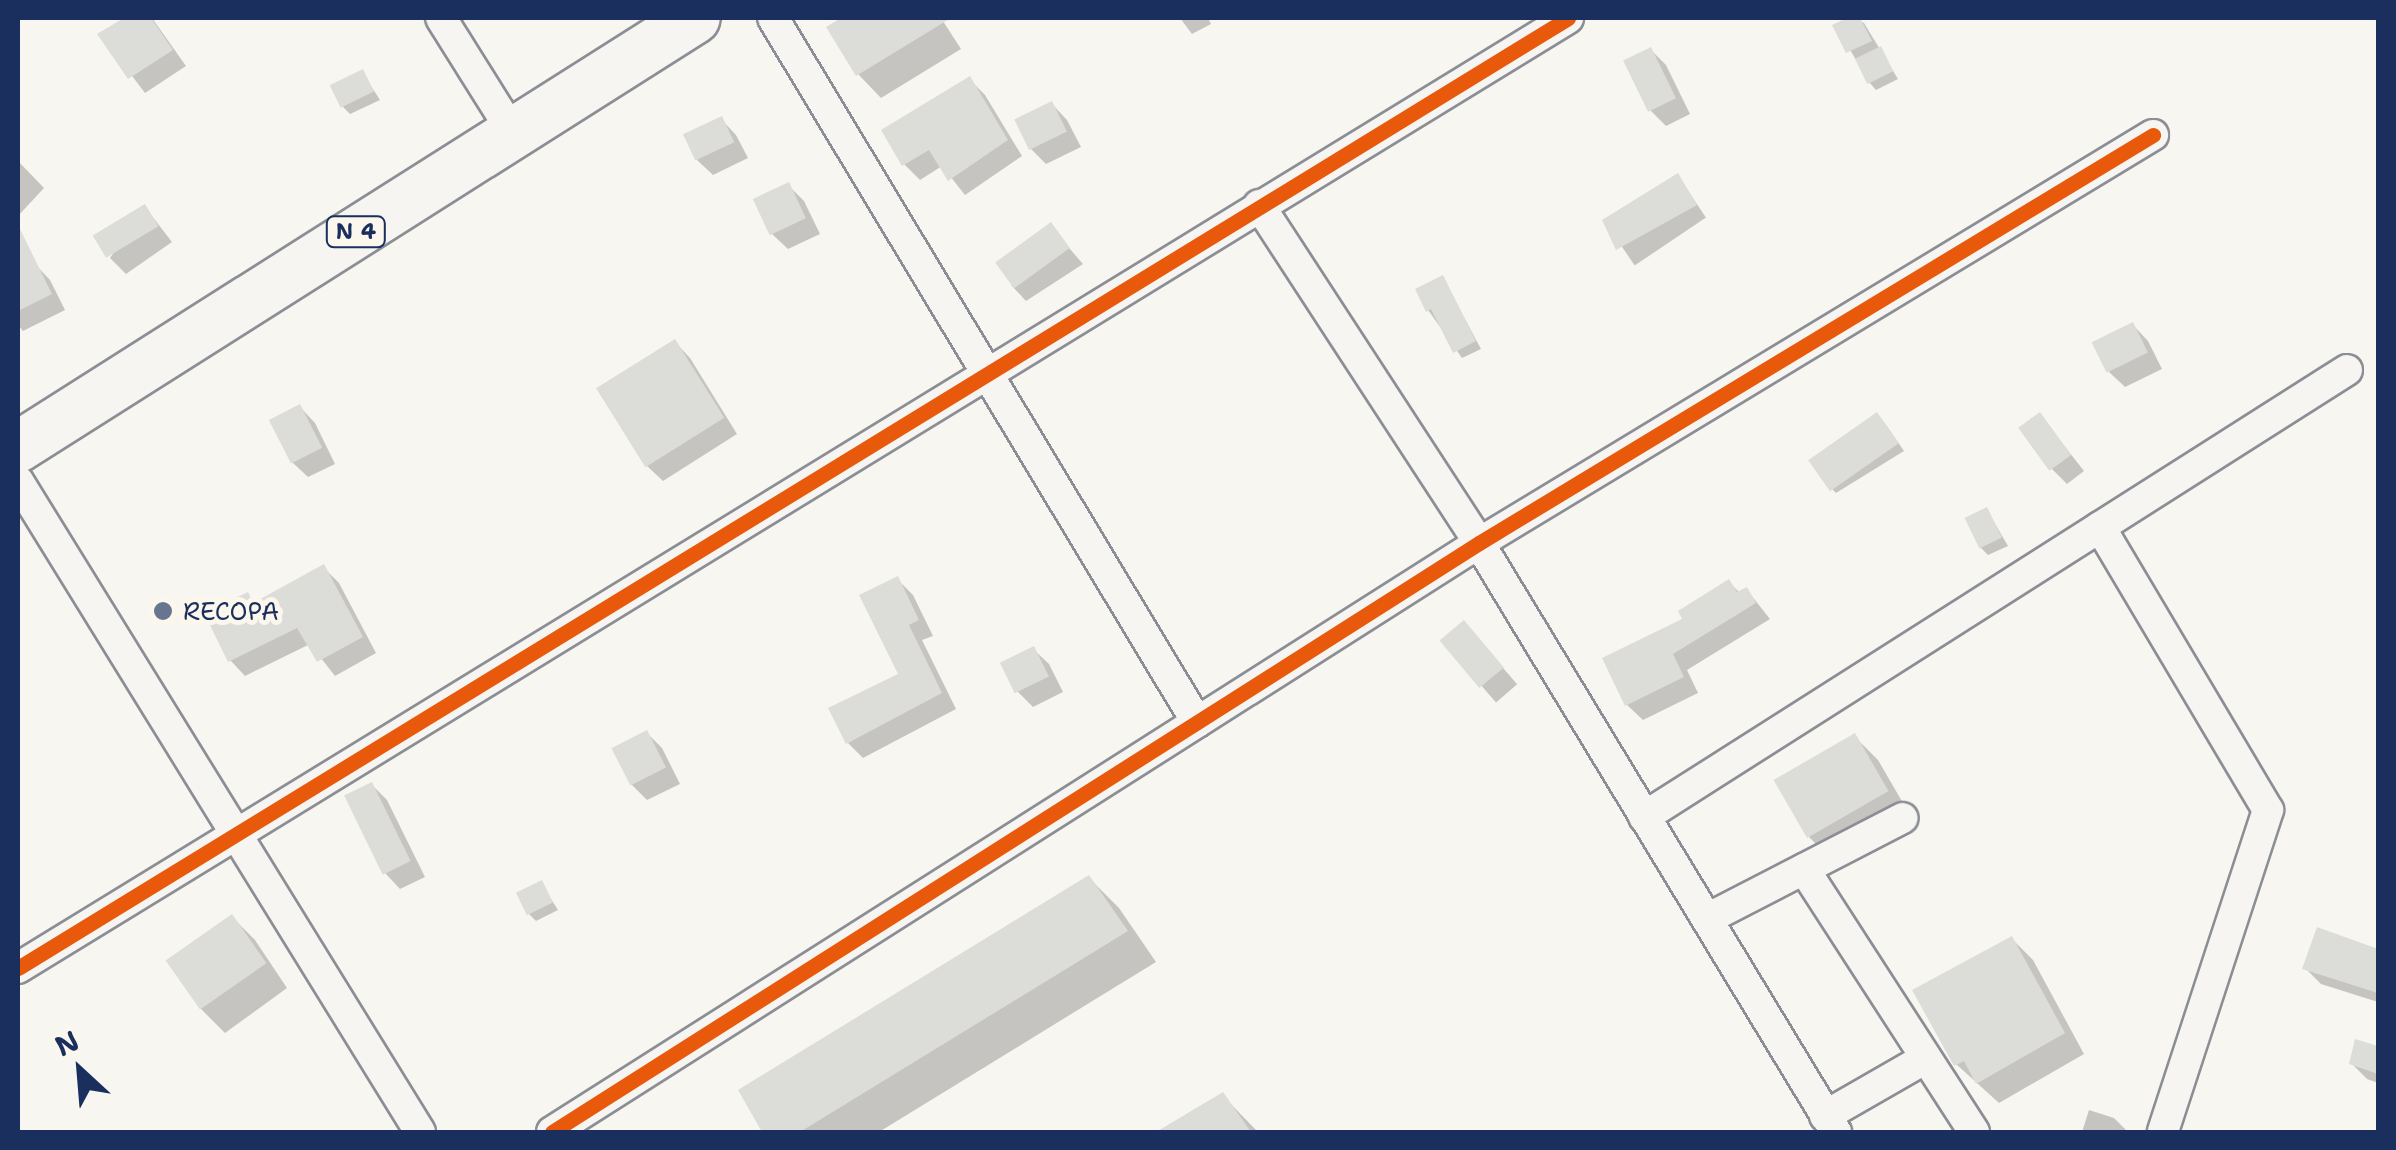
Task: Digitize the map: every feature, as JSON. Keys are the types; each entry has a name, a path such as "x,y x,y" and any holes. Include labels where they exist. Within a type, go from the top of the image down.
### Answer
{"highway":[{"name":"N 4","path":"18,446 695,18"}],"street":[{"path":"441,18 512,132"},
{"path":"773,18 1197,722"},
{"path":"18,968 987,370 1568,18"},
{"path":"552,1132 1479,543 2153,135"},
{"path":"1259,206 1479,543 1830,1124 1926,1058"},
{"path":"1644,816 2347,370"},
{"path":"18,481 232,834 420,1132"},
{"path":"2100,527 2268,810 2163,1132"},
{"path":"1707,919 1903,818"},
{"path":"1804,869 1974,1132"}],"building":[{"path":"124,18 151,18 173,50 128,79 97,34"},
{"path":"841,18 951,18 856,76 826,27"},
{"path":"1847,18 1860,18 1872,41 1846,53 1832,25"},
{"path":"1881,46 1893,71 1867,84 1855,59"},
{"path":"1651,47 1676,98 1648,112 1623,61"},
{"path":"363,69 374,91 341,108 330,85"},
{"path":"970,76 1008,140 948,181 929,150 902,166 881,130"},
{"path":"1052,101 1067,132 1029,150 1014,119"},
{"path":"722,116 734,142 695,160 683,134"},
{"path":"1678,173 1697,205 1616,250 1602,220"},
{"path":"789,182 806,218 770,235 753,199"},
{"path":"145,204 158,226 106,258 93,235"},
{"path":"1051,222 1070,248 1014,288 995,263"},
{"path":"18,225 52,294 18,311"},
{"path":"1443,275 1476,341 1453,353 1431,309 1426,312 1415,289"},
{"path":"2133,322 2148,353 2107,373 2092,342"},
{"path":"675,339 724,418 645,467 596,388"},
{"path":"300,404 322,448 291,464 269,420"},
{"path":"1877,412 1899,443 1830,491 1808,460"},
{"path":"2040,412 2071,455 2049,471 2018,428"},
{"path":"1987,507 2002,538 1979,549 1965,518"},
{"path":"324,564 363,637 317,662 297,628 228,662 204,613 248,592 253,603"},
{"path":"898,576 919,620 909,625 942,693 846,744 828,708 898,674 859,595"},
{"path":"1729,579 1737,592 1747,587 1756,603 1673,654 1684,677 1625,706 1602,658 1682,619 1678,611"},
{"path":"1464,620 1504,667 1479,688 1439,641"},
{"path":"1034,646 1049,677 1015,693 1000,663"},
{"path":"647,730 666,767 630,786 611,748"},
{"path":"1855,733 1888,791 1807,838 1774,780"},
{"path":"372,782 411,861 383,875 344,796"},
{"path":"1089,875 1128,931 800,1132 762,1132 738,1090"},
{"path":"542,880 553,902 527,915 516,893"},
{"path":"232,914 266,963 200,1010 166,960"},
{"path":"2317,927 2378,949 2378,993 2302,969"},
{"path":"2012,936 2065,1033 1976,1084 1964,1061 1954,1066 1912,990"},
{"path":"2355,1039 2378,1046 2378,1074 2349,1064"},
{"path":"1223,1092 1251,1132 1156,1132"}],"cycle path":[{"path":"18,968 1568,18"},
{"path":"552,1132 1479,543 2153,135"}],"place":[{"name":"RECOPA","path":"163,611"}]}
